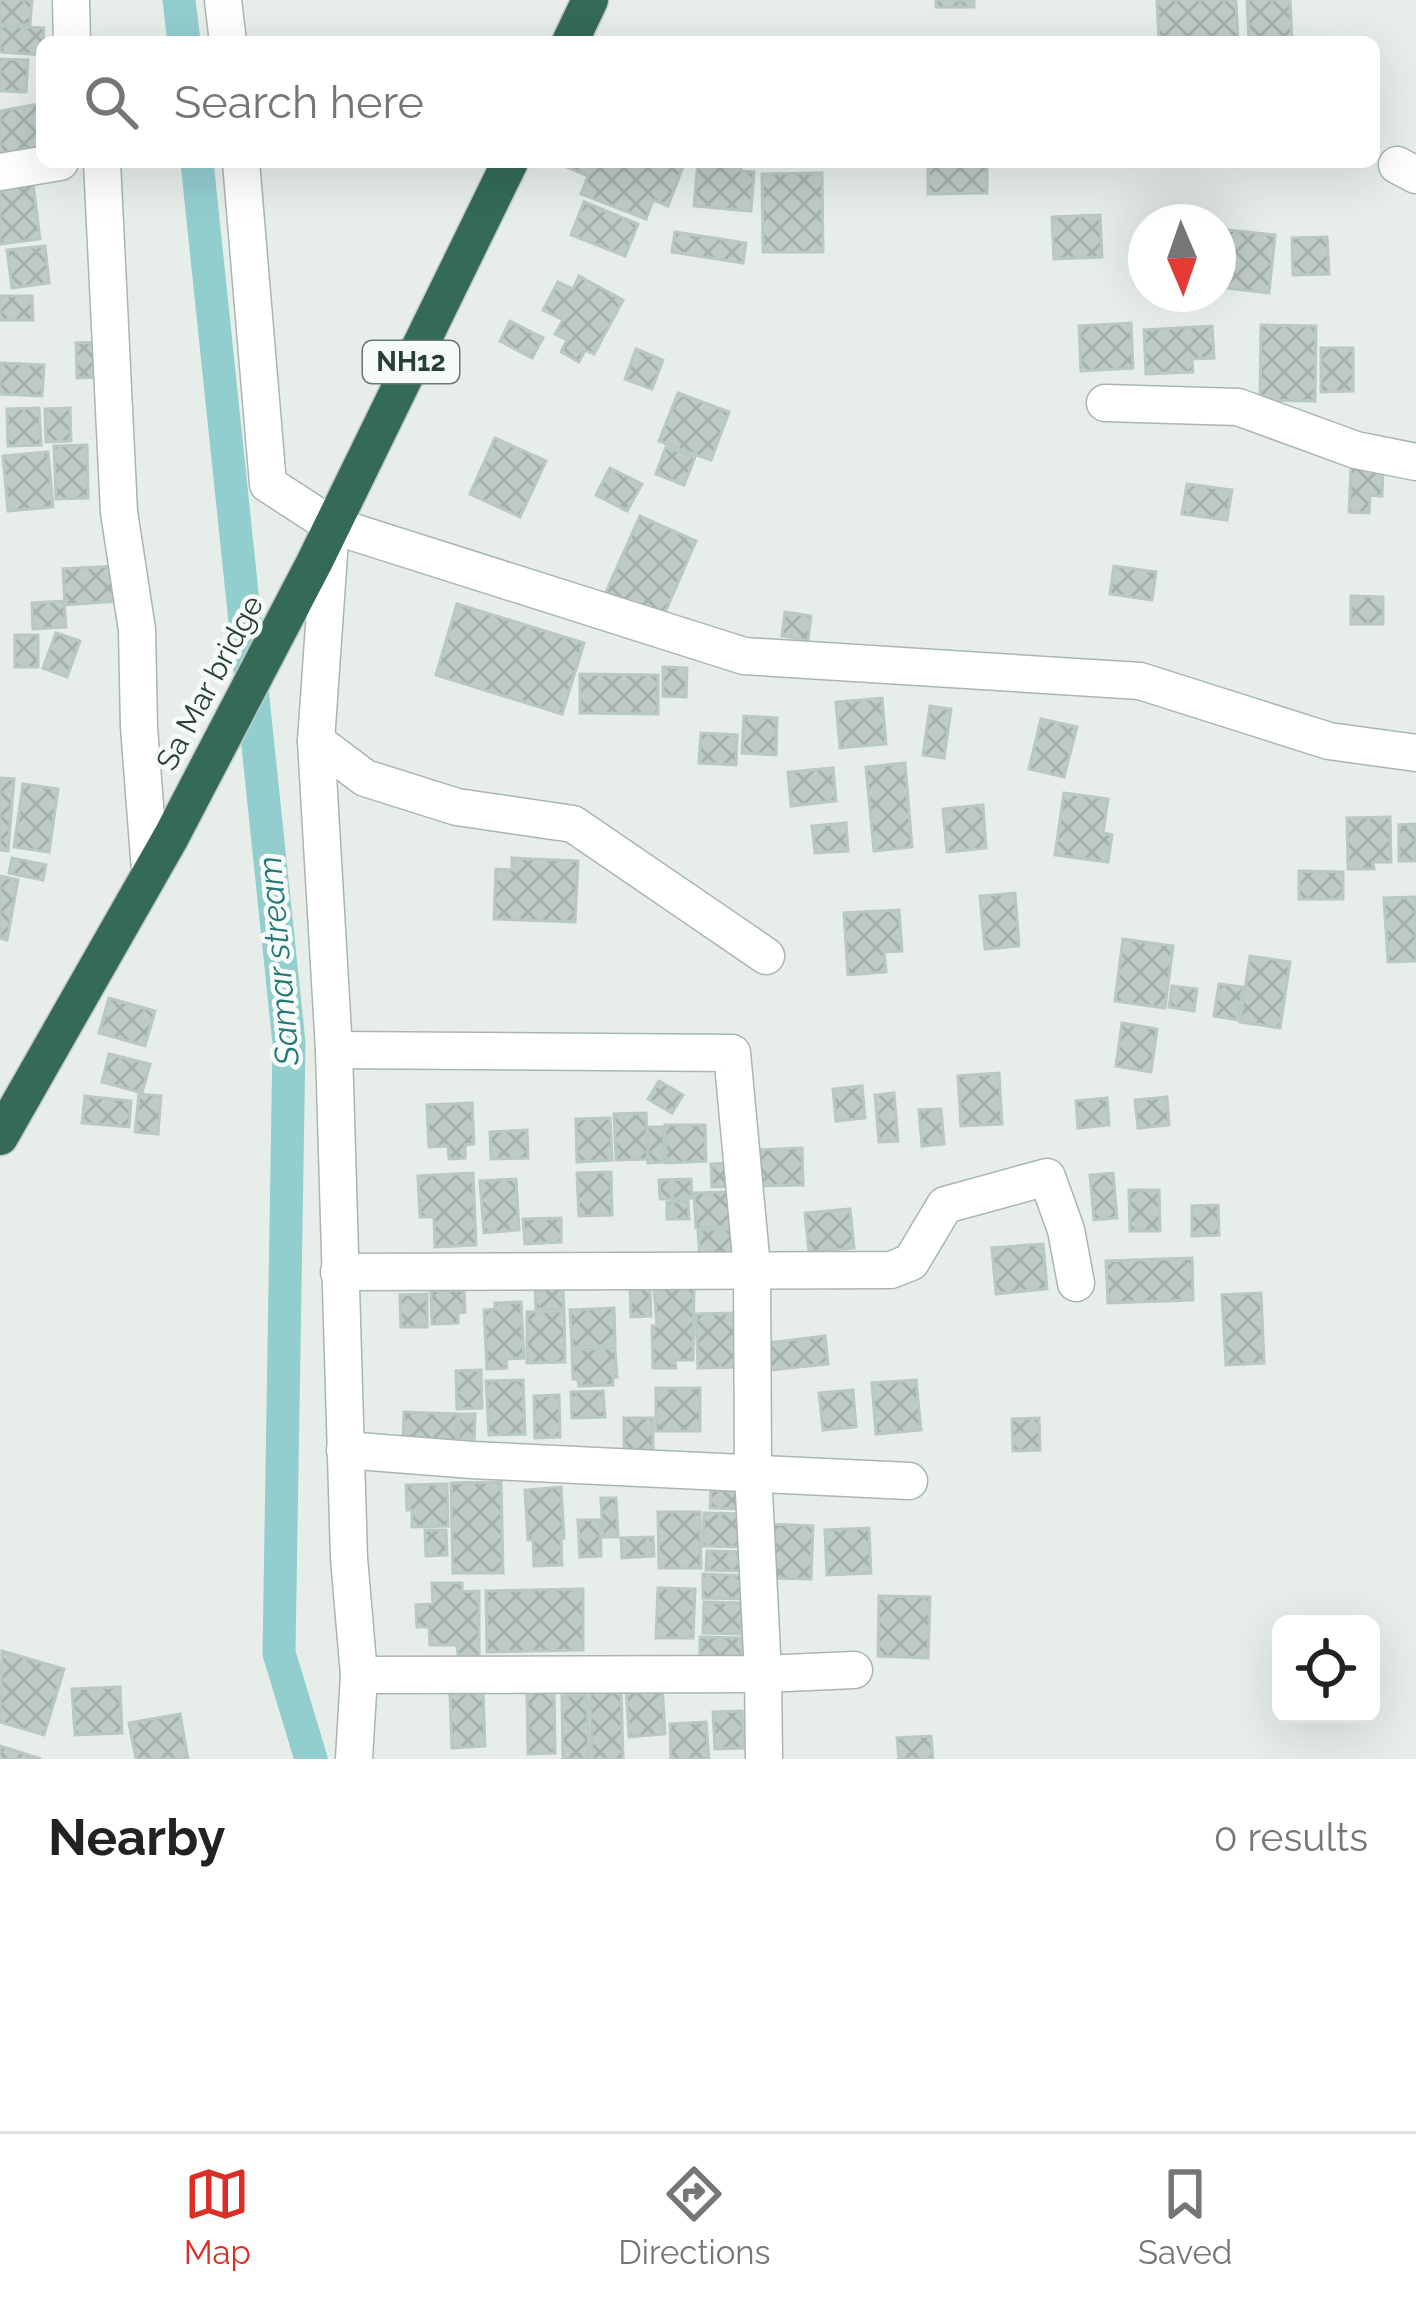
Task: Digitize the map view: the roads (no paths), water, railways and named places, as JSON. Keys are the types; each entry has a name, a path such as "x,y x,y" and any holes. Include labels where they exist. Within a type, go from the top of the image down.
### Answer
{"highway":[{"path":"573,36 590,0"},
{"name":"NH12","path":"331,525 507,168"},
{"name":"Sa Mar bridge","path":"150,871 331,525"},
{"name":"NH12","path":"0,1137 150,871"}],"street":[{"path":"71,0 72,36"},
{"path":"223,0 227,36"},
{"path":"0,172 36,166"},
{"path":"102,168 119,512 137,630 150,871"},
{"path":"242,168 268,484 331,525 744,656 1140,681 1329,741 1416,753"},
{"path":"1106,403 1238,407 1356,450 1416,461"},
{"path":"331,525 316,740 334,1050 349,1558 358,1676 354,1759"},
{"path":"316,740 365,778 457,807 573,824 766,956"},
{"path":"334,1050 732,1053 752,1268 753,1472 764,1759"},
{"path":"339,1272 891,1270 911,1262 945,1205 1047,1177 1066,1230 1076,1283"},
{"path":"345,1450 909,1481"},
{"path":"358,1676 854,1670"}],"waterway":[{"name":"Samar stream","path":"179,0 183,36"},
{"name":"Samar stream","path":"198,168 289,1043 279,1653 311,1759"}]}
